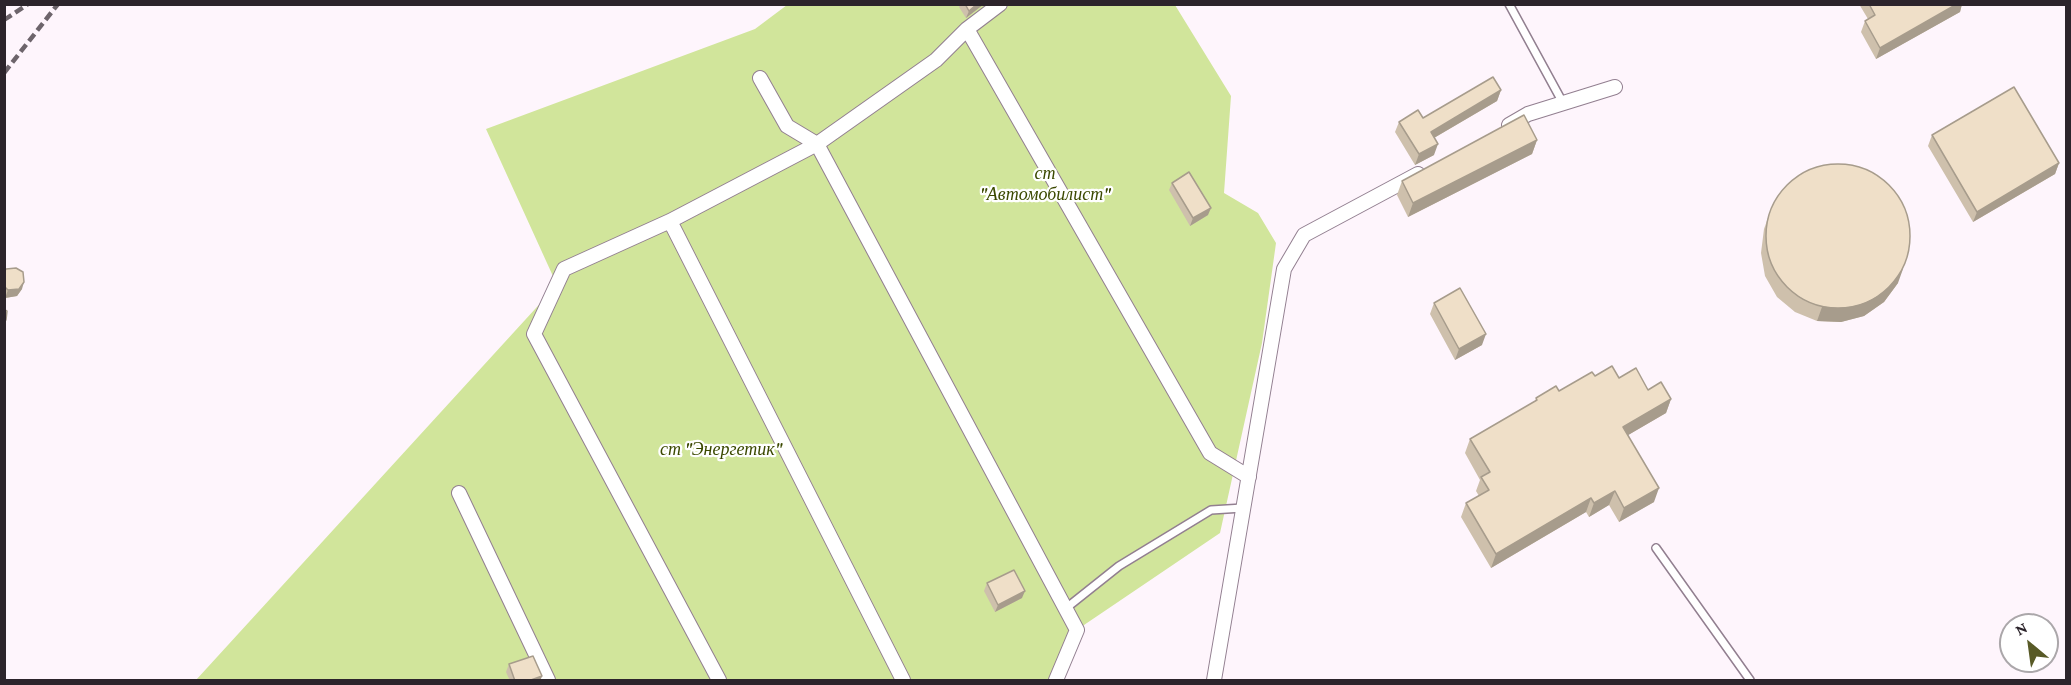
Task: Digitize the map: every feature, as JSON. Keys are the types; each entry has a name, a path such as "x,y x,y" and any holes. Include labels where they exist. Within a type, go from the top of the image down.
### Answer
{"street":[{"path":"718,681 534,334 564,269 670,221 817,144 936,60 966,28 1000,4"},
{"path":"966,28 1210,453 1249,477"},
{"path":"760,78 787,126 817,144 1077,630 1056,681"},
{"path":"1497,131 1528,114 1615,87"},
{"path":"1214,681 1284,269 1304,235 1426,169"},
{"path":"670,221 903,681"},
{"path":"459,493 548,681"}],"lane":[{"path":"1509,4 1563,103"},
{"path":"1065,609 1119,566 1211,510 1243,508"},
{"path":"1656,548 1750,681"}],"green space":[{"name":"ст \"Энергетик\"","path":"787,5 1175,5 1231,96 1224,193 1258,213 1276,243 1262,343 1220,533 1084,625 1055,680 196,680 557,285 486,129 755,29"}],"building":[{"path":"965,4 977,4 969,11"},
{"path":"1869,4 1957,4 1880,48 1865,21 1875,15"},
{"path":"1493,77 1501,90 1431,132 1438,144 1419,154 1399,122 1418,110 1423,118"},
{"path":"2014,87 2059,163 1977,212 1932,135"},
{"path":"1524,115 1537,140 1413,203 1402,181"},
{"path":"1838,164 1865,170 1878,176 1889,185 1898,196 1904,209 1910,236 1904,263 1898,276 1889,287 1878,296 1865,302 1838,308 1811,302 1798,296 1787,287 1778,276 1772,263 1766,236 1772,209 1778,196 1787,185 1798,176 1811,170"},
{"path":"1189,172 1211,208 1193,218 1172,183"},
{"path":"16,268 23,272 24,282 19,289 8,290 4,286 4,272 6,269"},
{"path":"1460,288 1486,334 1459,349 1434,303"},
{"path":"4,309 7,311 4,321"},
{"path":"1612,366 1619,378 1636,368 1648,390 1661,382 1671,399 1623,427 1659,488 1624,508 1615,491 1594,503 1591,498 1496,554 1466,503 1489,490 1481,477 1490,472 1470,439 1537,400 1536,398 1556,386 1559,391 1592,372 1595,376"},
{"path":"1014,570 1025,591 998,605 987,583"},
{"path":"533,656 542,676 531,681 515,681 509,664"}],"railway":[{"path":"4,20 28,4"},
{"path":"4,73 58,4"}],"park label":[{"name":"ст \"Автомобилист\"","path":"1045,183"}]}
